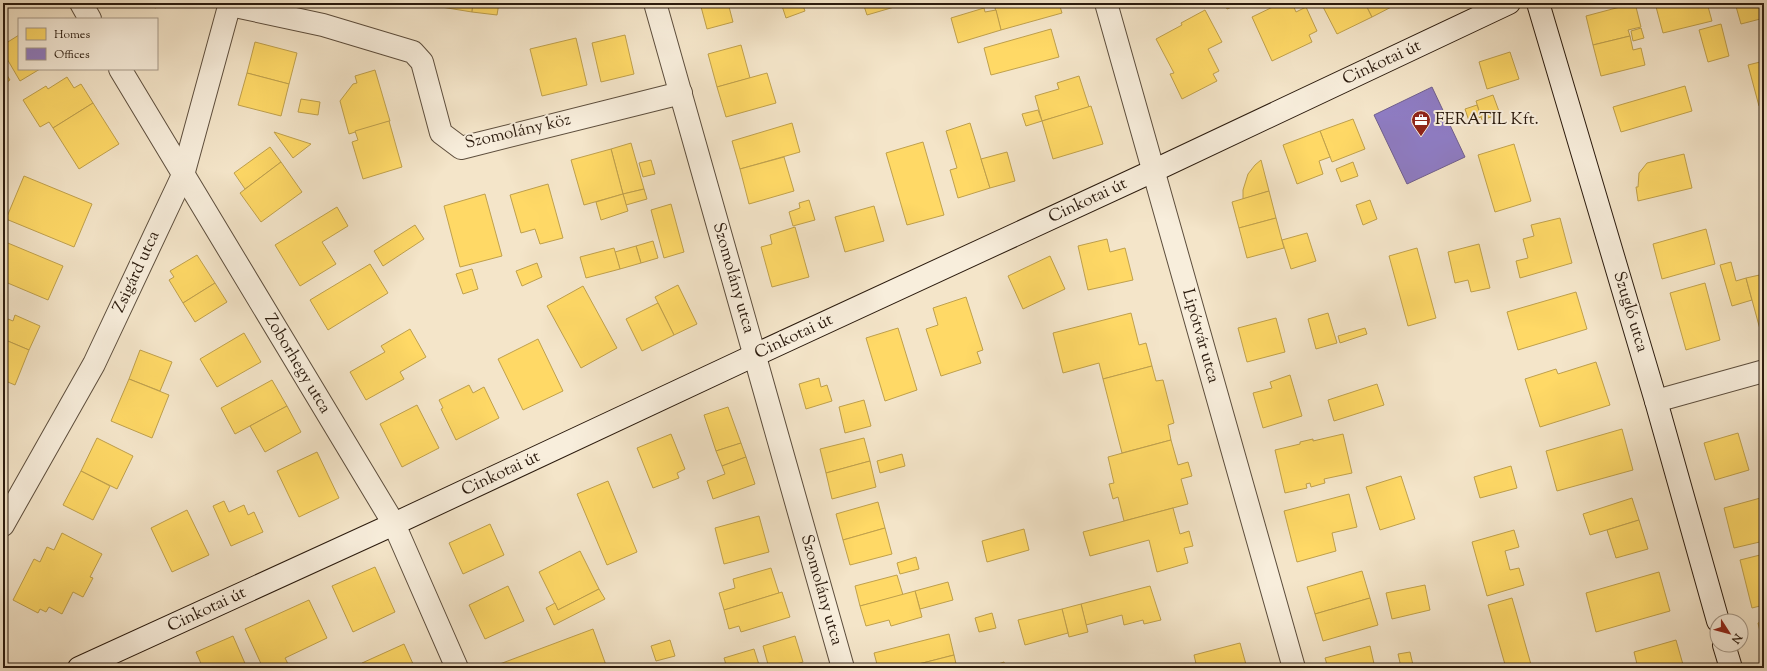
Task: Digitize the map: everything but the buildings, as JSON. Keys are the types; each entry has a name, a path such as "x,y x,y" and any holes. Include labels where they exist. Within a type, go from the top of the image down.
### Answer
{"street":[{"path":"81,3 89,18"},
{"name":"Szomolány utca","path":"655,3 843,668"},
{"name":"Lipótvár utca","path":"1106,3 1294,668"},
{"name":"Cinkotai út","path":"79,668 394,524 1153,171 1509,3"},
{"name":"Szugló utca","path":"1538,3 1656,401 1716,613"},
{"name":"Szomolány köz","path":"230,4 323,25 413,52 422,62 441,133 461,148 681,93"},
{"name":"Zsigárd utca","path":"3,525 94,364 183,175 230,4"},
{"name":"Zoborhegy utca","path":"121,70 394,524 457,668"},
{"path":"1656,401 1764,371"},
{"path":"1726,653 1731,668"}],"place":[{"name":"FERATIL Kft.","path":"1421,137"}]}
